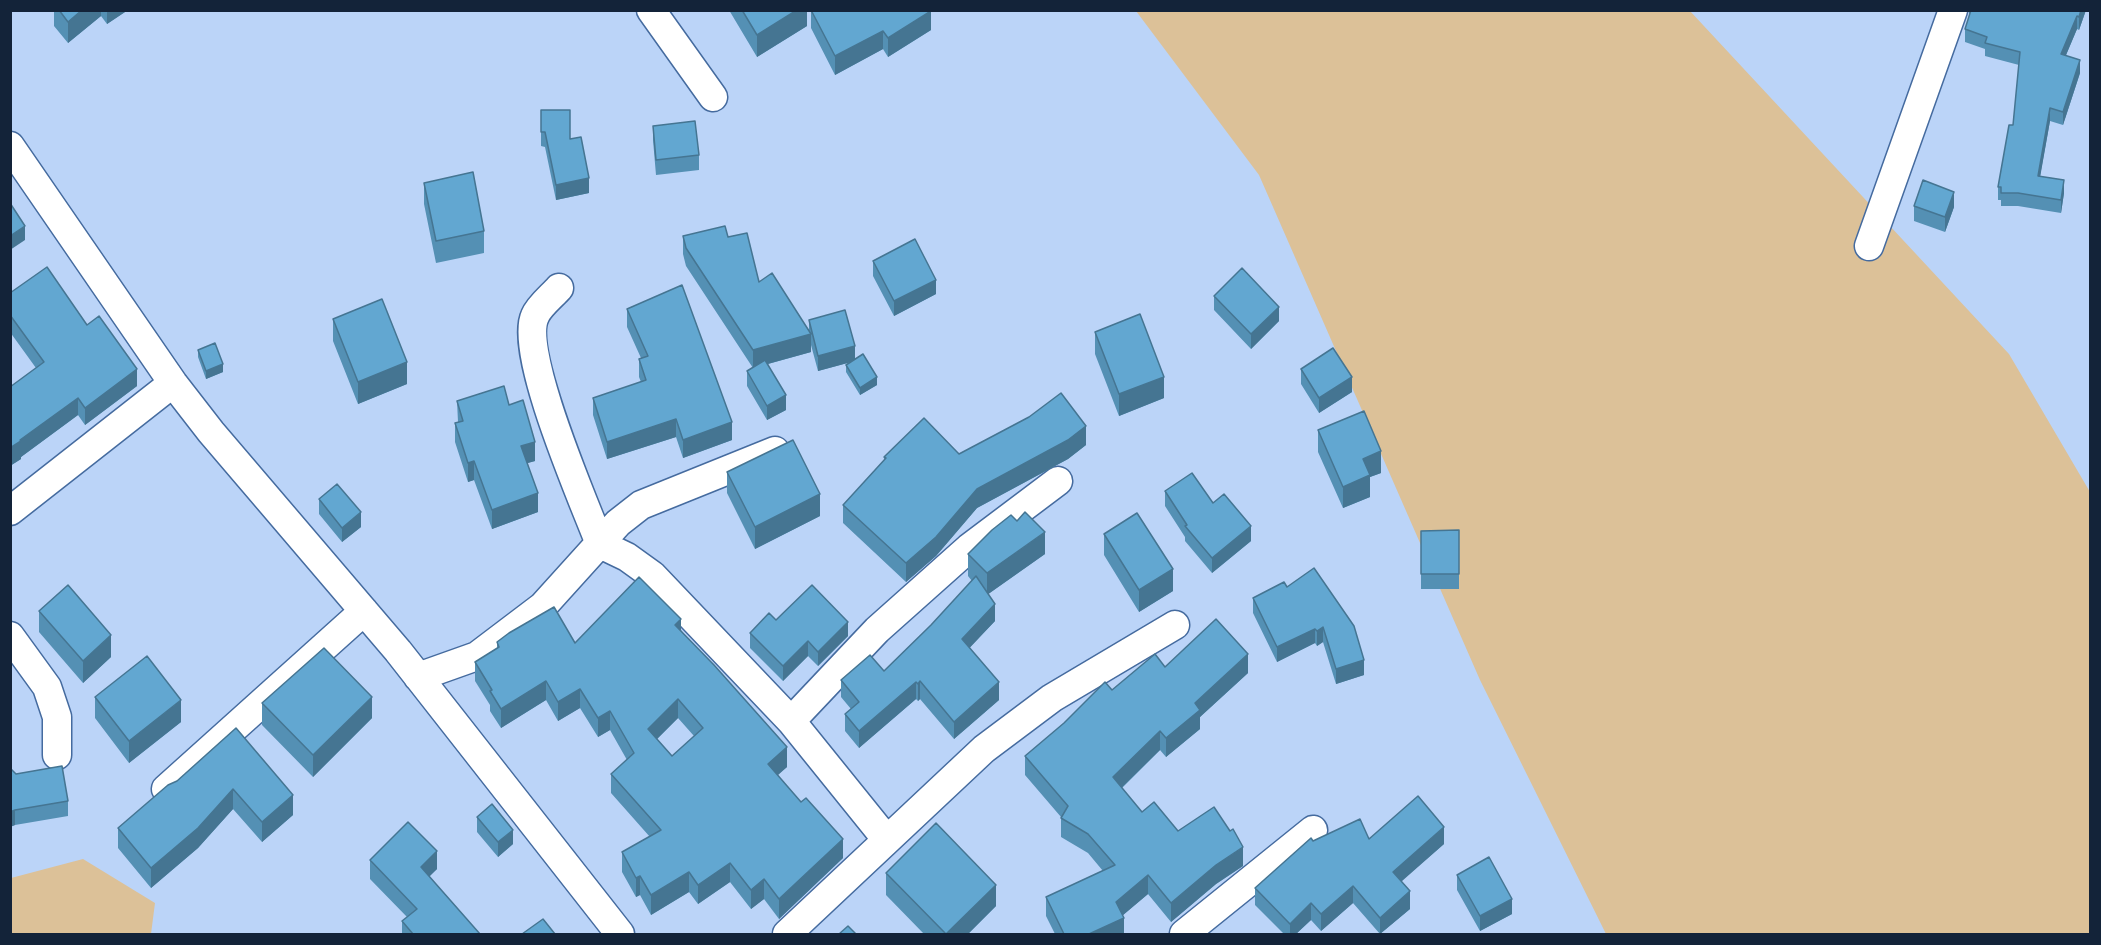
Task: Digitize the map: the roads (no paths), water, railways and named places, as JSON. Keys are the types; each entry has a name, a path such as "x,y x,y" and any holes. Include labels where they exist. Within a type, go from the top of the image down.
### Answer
{"street":[{"path":"651,10 713,97"},
{"path":"1869,246 1953,10"},
{"path":"10,146 173,383 418,677 620,934"},
{"path":"559,288 535,316 532,343 539,382 600,544 627,557 652,575 791,721 888,840"},
{"path":"10,511 173,383"},
{"path":"418,677 477,656 543,606 618,523 641,505 785,447"},
{"path":"791,721 878,630 969,549 1058,481"},
{"path":"165,789 364,611"},
{"path":"787,934 984,749 1052,698 1175,625"},
{"path":"10,636 47,687 57,717 57,755"},
{"path":"1184,934 1312,830"}]}
